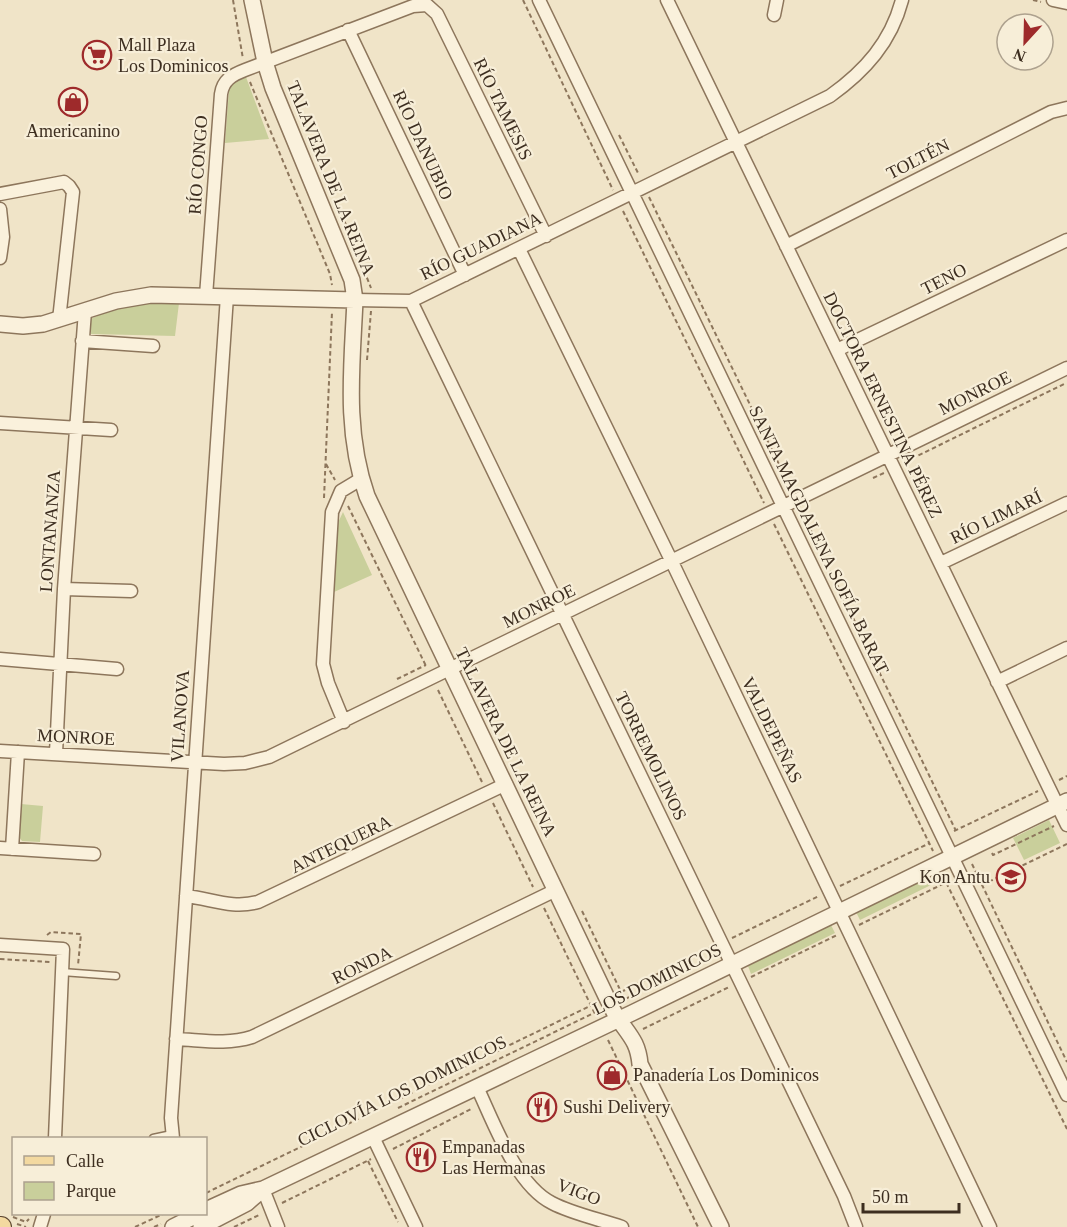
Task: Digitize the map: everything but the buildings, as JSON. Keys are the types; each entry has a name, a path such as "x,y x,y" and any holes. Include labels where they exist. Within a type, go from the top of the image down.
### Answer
{"street":[{"name":"TALAVERA DE LA REINA","path":"252,0 273,88 349,272 354,294 351,420 361,479 373,510 556,890 625,1017 628,1030 639,1050 640,1064 718,1226"},
{"name":"SANTA MAGDALENA SOFÍA BARAT","path":"540,0 635,188 783,506 942,837 945,861 960,875 1067,1095"},
{"name":"DOCTORA ERNESTINA PÉREZ","path":"667,0 1047,786 1062,804 1067,825"},
{"path":"774,15 777,0"},
{"name":"RÍO GUADIANA","path":"0,324 33,326 116,301 151,295 333,299 354,294 372,300 411,301 618,201 635,188 830,96 848,83 880,50 893,26 902,0"},
{"path":"1053,0 1067,3"},
{"name":"RÍO CONGO","path":"206,296 222,88 227,79 348,30 413,6 428,3"},
{"name":"RÍO TAMESIS","path":"428,3 437,14 546,236"},
{"name":"RÍO DANUBIO","path":"348,30 465,275"},
{"name":"TOLTÉN","path":"786,246 1051,112 1067,108"},
{"path":"0,194 64,182 73,192 58,320"},
{"path":"0,209 3,237 0,258"},
{"name":"TENO","path":"837,351 1067,240"},
{"name":"VALDEPEÑAS","path":"519,249 849,929 990,1227"},
{"name":"VILANOVA","path":"172,1136 176,1039 227,296"},
{"name":"TORREMOLINOS","path":"411,301 844,1196 856,1227"},
{"name":"LONTANANZA","path":"56,753 64,589 85,311"},
{"path":"82,341 153,346"},
{"name":"MONROE","path":"0,751 195,763 245,763 269,758 1067,368"},
{"path":"0,423 111,430"},
{"path":"344,722 323,664 332,512 341,491 361,479"},
{"name":"RÍO LIMARÍ","path":"941,563 1067,503"},
{"path":"64,589 131,591"},
{"path":"997,682 1067,648"},
{"path":"0,659 117,669"},
{"path":"18,752 6,849 94,854"},
{"name":"ANTEQUERA","path":"186,896 227,905 244,906 258,902 506,784"},
{"name":"LOS DOMINICOS","path":"201,1227 247,1203 263,1190 1062,804"},
{"name":"RONDA","path":"176,1039 221,1042 252,1037 556,890"},
{"path":"0,945 63,949 55,1137"},
{"name":"VIGO","path":"477,1087 516,1168 537,1194 552,1203 622,1227"},
{"path":"373,1137 416,1227"},
{"path":"263,1190 279,1227"},
{"name":"LOS DOMINICOS","path":"207,1210 241,1194 263,1190"},
{"path":"173,1227 197,1215"}],"lane":[{"path":"62,972 116,976"}],"path":[{"path":"207,1193 591,1006 426,664 326,464 333,299 330,274 245,70 233,0"},
{"path":"523,0 613,190 635,188"},
{"path":"618,132 640,177 635,188"},
{"path":"635,188 796,500 956,831"},
{"path":"618,201 769,514 945,861 946,882 1067,1130"},
{"path":"341,215 371,290 354,294"},
{"path":"367,365 372,300"},
{"path":"397,680 426,664"},
{"path":"942,837 1067,776"},
{"path":"982,885 1067,844"},
{"path":"974,869 1067,1062"},
{"path":"580,907 613,998 625,1017 640,1030 960,875"},
{"name":"CICLOVÍA LOS DOMINICOS","path":"395,1109 721,942"},
{"path":"0,959 51,962"},
{"path":"610,1045 698,1227"},
{"path":"368,1161 401,1227"},
{"path":"234,1227 270,1209"},
{"path":"3,1223 26,1222 30,1215"},
{"path":"135,1227 161,1215"}],"green space":[{"path":"246,77 269,139 225,143 229,90 232,82"},
{"path":"179,303 175,336 91,334 90,319 119,307"},
{"path":"343,512 372,575 334,592 336,527"},
{"path":"21,804 43,806 40,842 22,841 19,837"},
{"path":"1049,820 1060,843 1024,860 1013,838"},
{"path":"929,876 933,884 860,920 856,912"},
{"path":"831,925 835,933 751,974 748,966"}],"place":[{"name":"Mall Plaza Los Dominicos","path":"97,55"},
{"name":"Americanino","path":"73,102"},
{"name":"Kon Antu","path":"1011,877"},
{"name":"Panadería Los Dominicos","path":"612,1075"},
{"name":"Sushi Delivery","path":"542,1107"},
{"name":"Empanadas Las Hermanas","path":"421,1157"}]}
